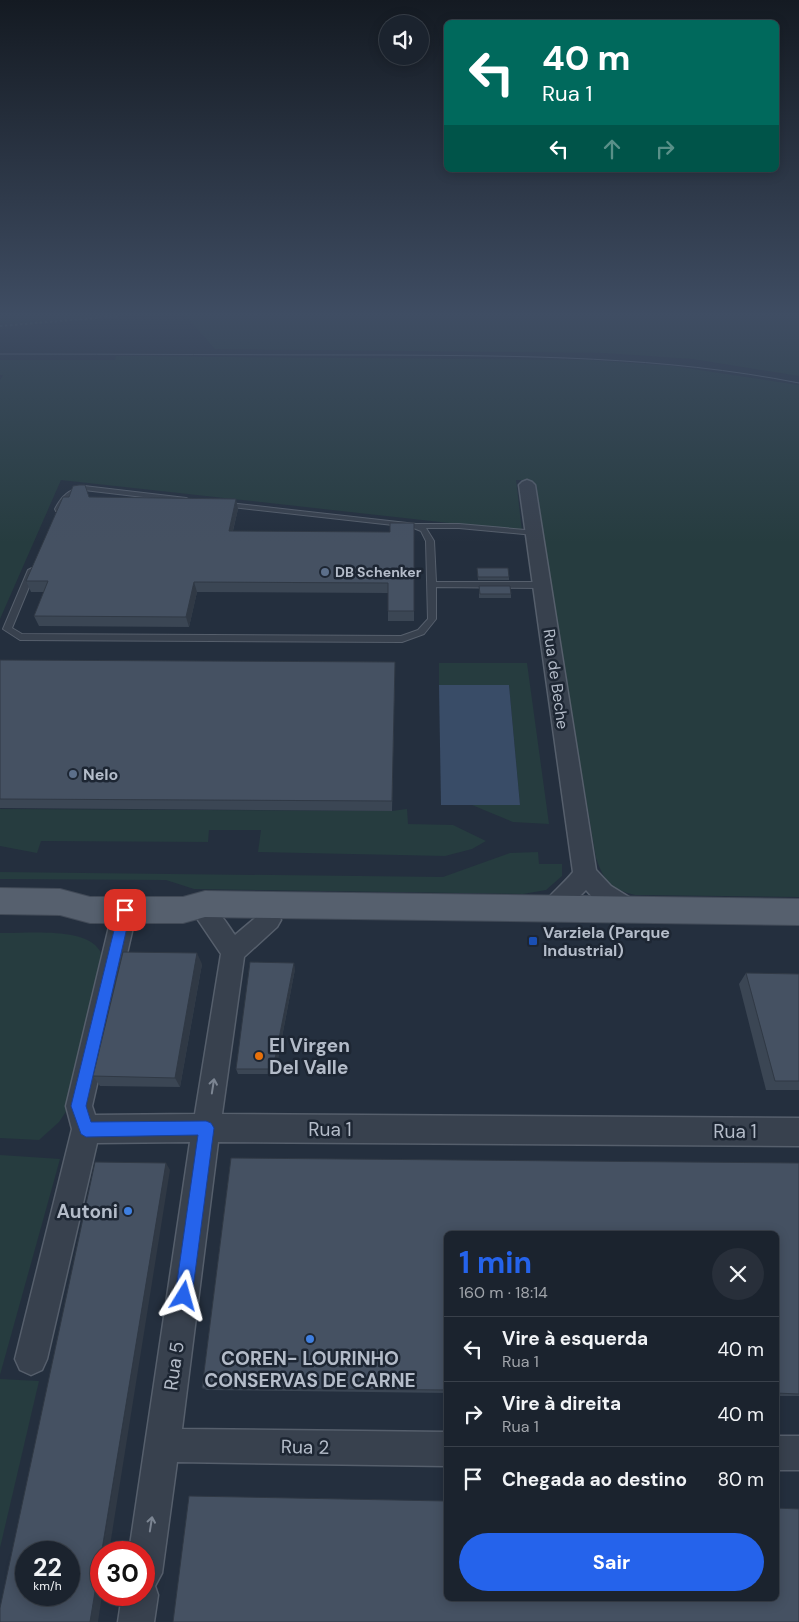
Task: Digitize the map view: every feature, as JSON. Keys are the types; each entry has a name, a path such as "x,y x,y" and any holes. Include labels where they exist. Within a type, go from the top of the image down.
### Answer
{"main road":[{"path":"0,902 60,902 90,910 125,910 269,920 799,928"},
{"path":"197,915 205,904 799,912"},
{"path":"0,918 57,919 90,910"}],"street":[{"name":"Rua de Beche","path":"527,485 585,874"},
{"path":"552,909 572,892 585,874 603,892 629,909"},
{"path":"30,1359 86,1129 79,1106 125,910"},
{"path":"197,915 233,952 269,920"},
{"name":"Rua 5","path":"149,1541 206,1128 233,952"},
{"name":"Rua 1","path":"86,1129 206,1128 799,1132"},
{"name":"Rua 2","path":"163,1445 444,1449"},
{"path":"779,1453 799,1453"},
{"path":"136,1622 138,1606"}],"lane":[{"path":"57,514 64,497 71,492 84,488 193,500"},
{"path":"213,502 414,526 459,526 534,534"},
{"path":"37,559 6,629 20,637 402,639 421,632 432,619 430,542 424,530 414,526"},
{"path":"432,584 542,585"}],"green space":[{"path":"0,392 799,392 799,897 635,895 614,887 602,873 596,858 532,480 516,480 522,531 61,480 0,619"},
{"path":"439,663 527,663 549,824 513,822 472,805 520,805 509,685 439,685"},
{"path":"0,809 392,811 407,809 408,824 453,825 486,841 472,849 445,856 258,852 261,830 209,830 208,842 41,841 37,853 0,846"},
{"path":"538,852 539,864 562,864 562,876 546,890 523,894 194,889 166,880 0,879 0,872 443,877 510,853"},
{"path":"0,933 54,933 82,938 92,943 100,951 104,965 71,1104 59,1122 39,1140 0,1138"},
{"path":"0,1155 60,1159 0,1375"},
{"path":"0,1379 39,1381 0,1548"}],"water":[{"path":"439,685 509,685 520,805 441,805"}],"building":[{"path":"85,485 89,497 236,499 229,531 390,532 390,523 414,523 414,611 388,611 388,583 194,582 186,617 34,616 48,581 26,581 63,497 69,497 73,486"},
{"path":"477,568 508,568 509,577 478,577"},
{"path":"479,586 510,586 511,594 480,594"},
{"path":"0,660 395,662 392,801 0,799"},
{"path":"123,952 197,953 175,1078 93,1076"},
{"path":"250,962 294,963 273,1069 236,1069"},
{"path":"746,973 799,974 799,1081 775,1081"},
{"path":"231,1158 799,1163 799,1394 779,1393 779,1231 444,1231 444,1390 202,1388"},
{"path":"95,1162 166,1163 103,1541 90,1541 90,1606 93,1606 90,1622 0,1622 0,1608"},
{"path":"189,1496 444,1501 444,1601 779,1601 779,1508 799,1509 799,1622 173,1622"}],"place":[{"name":"DB Schenker","path":"325,572"},
{"name":"Nelo","path":"73,774"},
{"name":"Varziela (Parque Industrial)","path":"533,941"},
{"name":"El Virgen Del Valle","path":"259,1056"},
{"name":"Autoni","path":"128,1211"},
{"name":"COREN- LOURINHO CONSERVAS DE CARNE","path":"310,1339"}],"route":[{"path":"125,910 79,1106 86,1129 206,1128 184,1296"}]}
